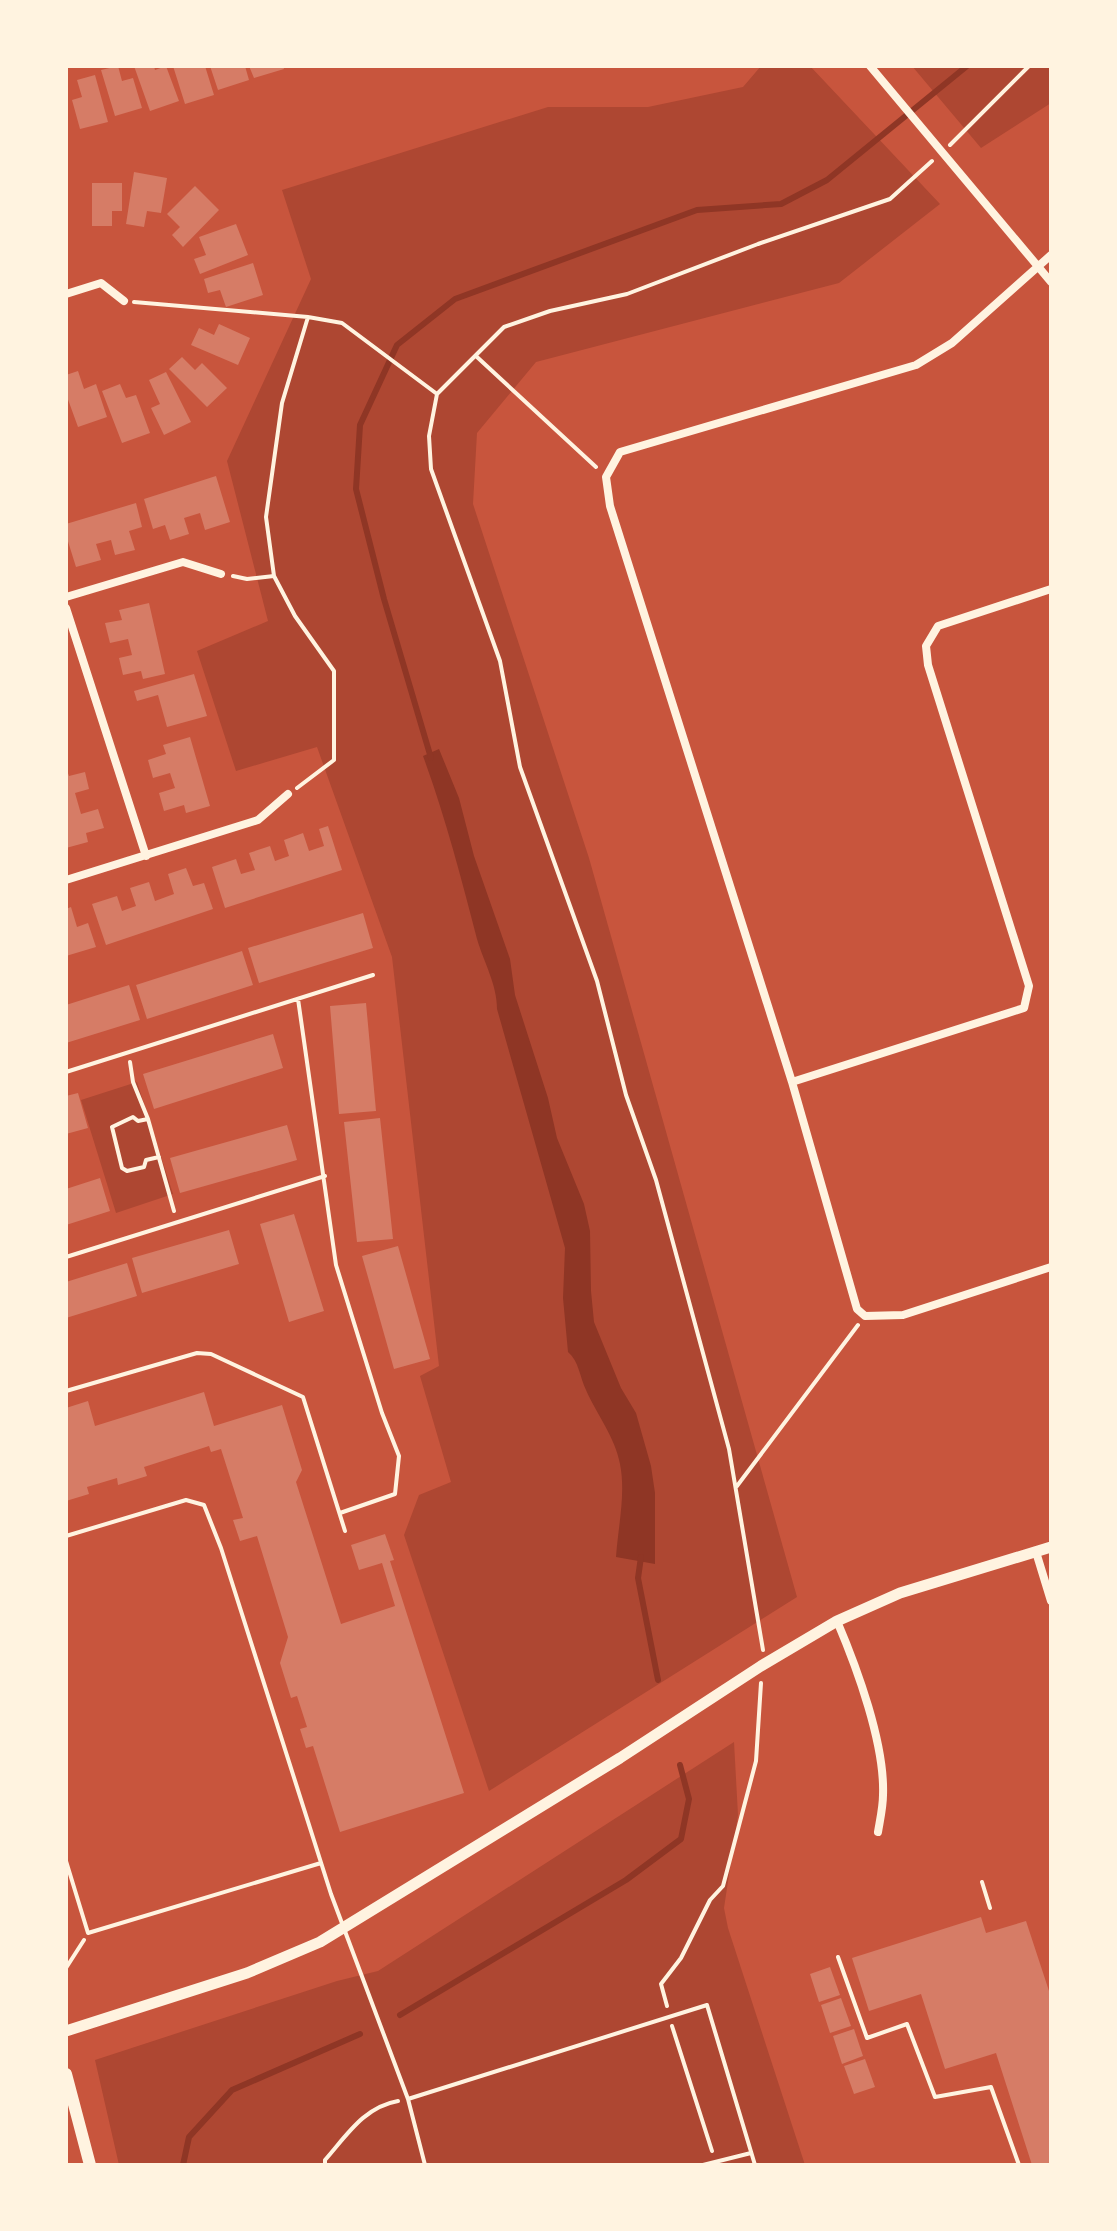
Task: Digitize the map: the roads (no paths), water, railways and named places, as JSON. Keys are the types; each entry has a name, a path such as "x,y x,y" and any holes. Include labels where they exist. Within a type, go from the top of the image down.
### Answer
{"main road":[{"path":"66,2074 90,2165"}],"street":[{"path":"870,66 1051,282"},
{"path":"1051,255 952,343 916,365 620,452 606,477 614,521 792,1082 857,1309 865,1316 903,1315 1051,1267"},
{"path":"66,294 101,283 124,301"},
{"path":"66,597 183,562 221,574"},
{"path":"792,1082 1024,1008 1029,986 928,665 926,646 938,626 1051,589"},
{"path":"66,608 146,856"},
{"path":"66,880 258,820 288,794"},
{"path":"66,2031 247,1973 344,1929 837,1621 900,1593 1051,1547"},
{"path":"1036,1552 1051,1601"},
{"path":"837,1621 851,1654 881,1755 883,1795 878,1832"}],"lane":[{"path":"66,1072 373,975"},
{"path":"298,999 336,1265 399,1456 395,1494 340,1513"},
{"path":"66,1257 325,1176"},
{"path":"66,1391 197,1353 211,1354 303,1397 345,1531"},
{"path":"66,1536 186,1500 204,1505 221,1548 344,1929 408,2099 425,2165"},
{"path":"66,1861 88,1933 322,1863"},
{"path":"408,2099 707,2005 755,2165"},
{"path":"703,2165 752,2153"}],"waterway":[{"path":"431,758 384,599 356,489 360,425 397,345 455,299 697,210 781,204 827,180 967,66"},
{"path":"641,1557 638,1578 658,1680"},
{"path":"400,2015 626,1880 681,1839 689,1799 680,1765"},
{"path":"183,2165 189,2137 232,2090 360,2034"}]}
